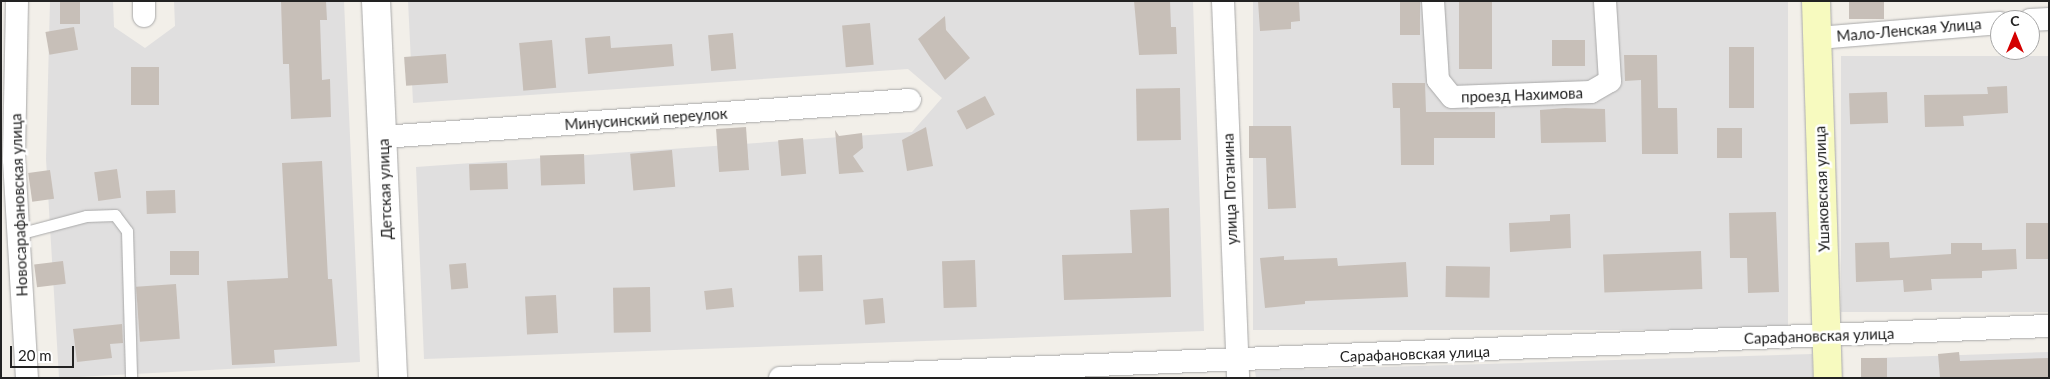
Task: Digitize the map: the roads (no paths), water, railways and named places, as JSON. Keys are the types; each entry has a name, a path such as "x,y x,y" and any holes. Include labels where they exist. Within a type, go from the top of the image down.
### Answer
{"main road":[{"name":"Ушаковская улица","path":"1816,1 1828,378"}],"street":[{"name":"Новосарафановская улица","path":"18,1 14,160 27,378"},
{"name":"Детская улица","path":"376,1 393,378"},
{"name":"улица Потанина","path":"1223,1 1238,370"},
{"name":"проезд Нахимова","path":"1433,1 1438,80 1452,97 1592,92 1610,81 1605,1"},
{"name":"Мало-Ленская Улица","path":"1818,38 1990,24"},
{"name":"Минусинский переулок","path":"382,137 910,100"},
{"name":"Сарафановская улица","path":"780,378 1238,370 1826,336 2049,326"}],"lane":[{"path":"18,234 86,216 116,215 127,231 131,378"}]}
